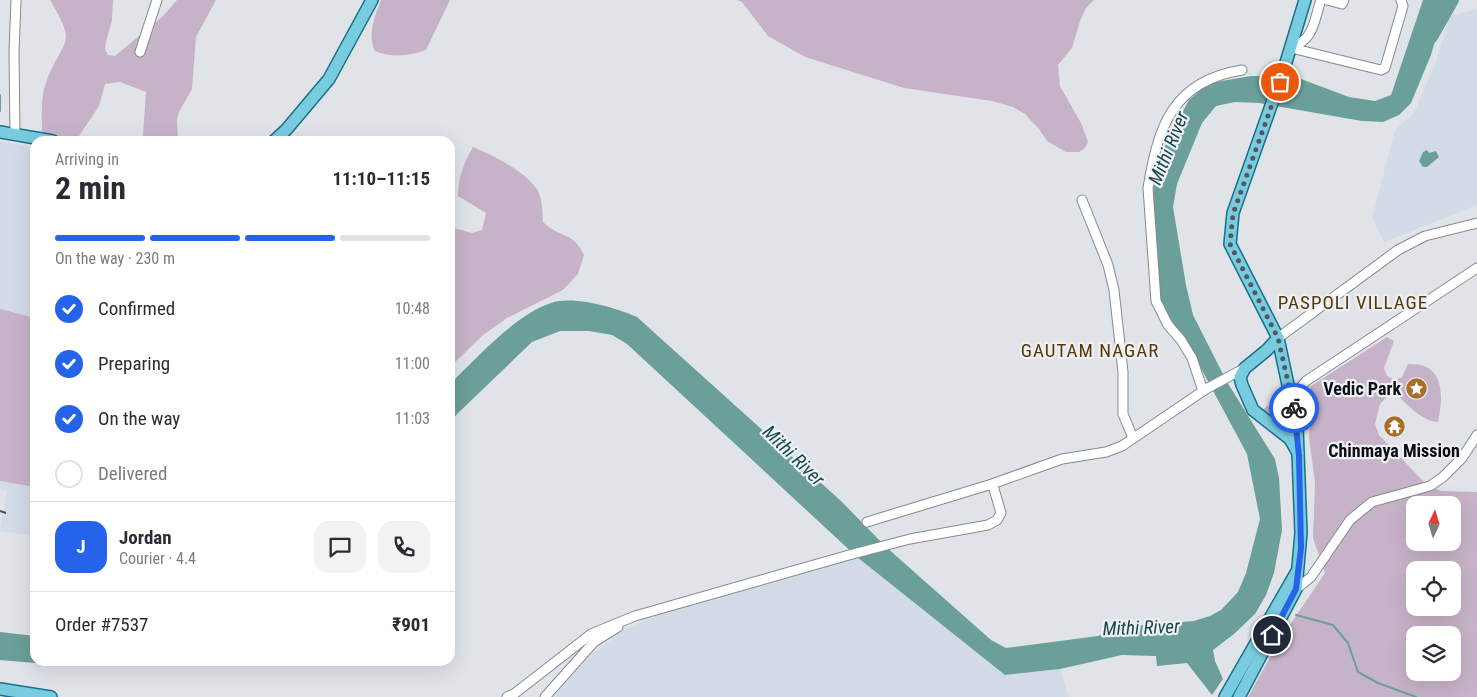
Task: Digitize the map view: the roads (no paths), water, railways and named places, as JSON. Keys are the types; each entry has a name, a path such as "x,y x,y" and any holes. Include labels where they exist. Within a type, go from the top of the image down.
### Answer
{"main road":[{"path":"279,136 329,79 372,0"},
{"path":"1232,696 1291,588 1301,548 1298,427 1293,402 1278,338 1230,244 1233,214 1284,70 1306,0"},
{"path":"0,132 30,137"},
{"path":"1278,338 1268,350 1245,368 1240,377 1253,410 1290,439 1299,456"},
{"path":"0,689 51,697"}],"street":[{"path":"15,134 14,52 16,0"},
{"path":"140,52 154,0"},
{"path":"1291,48 1303,43 1310,36 1321,0"},
{"path":"1327,0 1342,4 1344,0"},
{"path":"1291,48 1382,70 1385,68 1403,6 1401,0"},
{"path":"1204,390 1192,358 1162,315 1156,300 1148,188 1150,170 1166,120 1176,106 1203,80 1225,72 1242,70"},
{"path":"1082,200 1108,265 1114,290 1123,363 1123,414 1133,438"},
{"path":"1278,338 1398,250 1425,236 1477,223"},
{"path":"1293,402 1297,392 1306,381 1477,268"},
{"path":"867,522 992,484 1062,459 1106,452 1122,446 1204,390 1245,368"},
{"path":"1291,588 1311,577 1350,520 1372,502 1430,486 1443,477 1462,458 1477,435"},
{"path":"507,697 514,694 591,634 636,616 849,554 910,539 988,525 997,520 1001,513 994,489"},
{"path":"545,697 594,642 636,616"}],"water":[{"path":"1423,0 1447,0 1431,55 1411,103 1399,115 1383,122 1362,121 1259,103 1235,102 1216,106 1202,123 1177,184 1173,207 1193,315 1227,382 1275,459 1279,478 1282,530 1274,573 1266,595 1255,614 1234,634 1213,650 1215,661 1223,679 1212,695 1187,663 1157,666 1156,656 1122,655 1060,669 1005,675 857,557 627,344 612,335 589,331 560,331 532,342 455,417 455,379 497,338 524,317 551,303 560,301 583,302 607,307 637,317 841,501 885,546 991,640 1006,648 1098,636 1120,627 1194,621 1210,616 1221,610 1238,592 1246,573 1260,519 1247,454 1189,346 1166,312 1159,296 1153,201 1155,170 1169,137 1189,100 1209,83 1251,76 1293,76 1349,97 1375,101 1391,95"},
{"path":"1427,150 1429,153 1436,151 1439,157 1427,167 1423,167 1419,161 1423,152"},
{"path":"0,632 30,635 30,663 0,660"}],"waterway":[{"name":"Mithi River","path":"1432,37 1453,0"},
{"path":"0,95 0,111"},
{"path":"1296,615 1333,625 1348,643 1358,672 1378,683 1416,697"}],"railway":[{"path":"0,511 6,513"}],"place":[{"name":"Vedic Park","path":"1417,389"},
{"name":"Chinmaya Mission","path":"1394,426"}],"district":[{"name":"PASPOLI VILLAGE","path":"1353,302"},
{"name":"GAUTAM NAGAR","path":"1090,350"}]}
